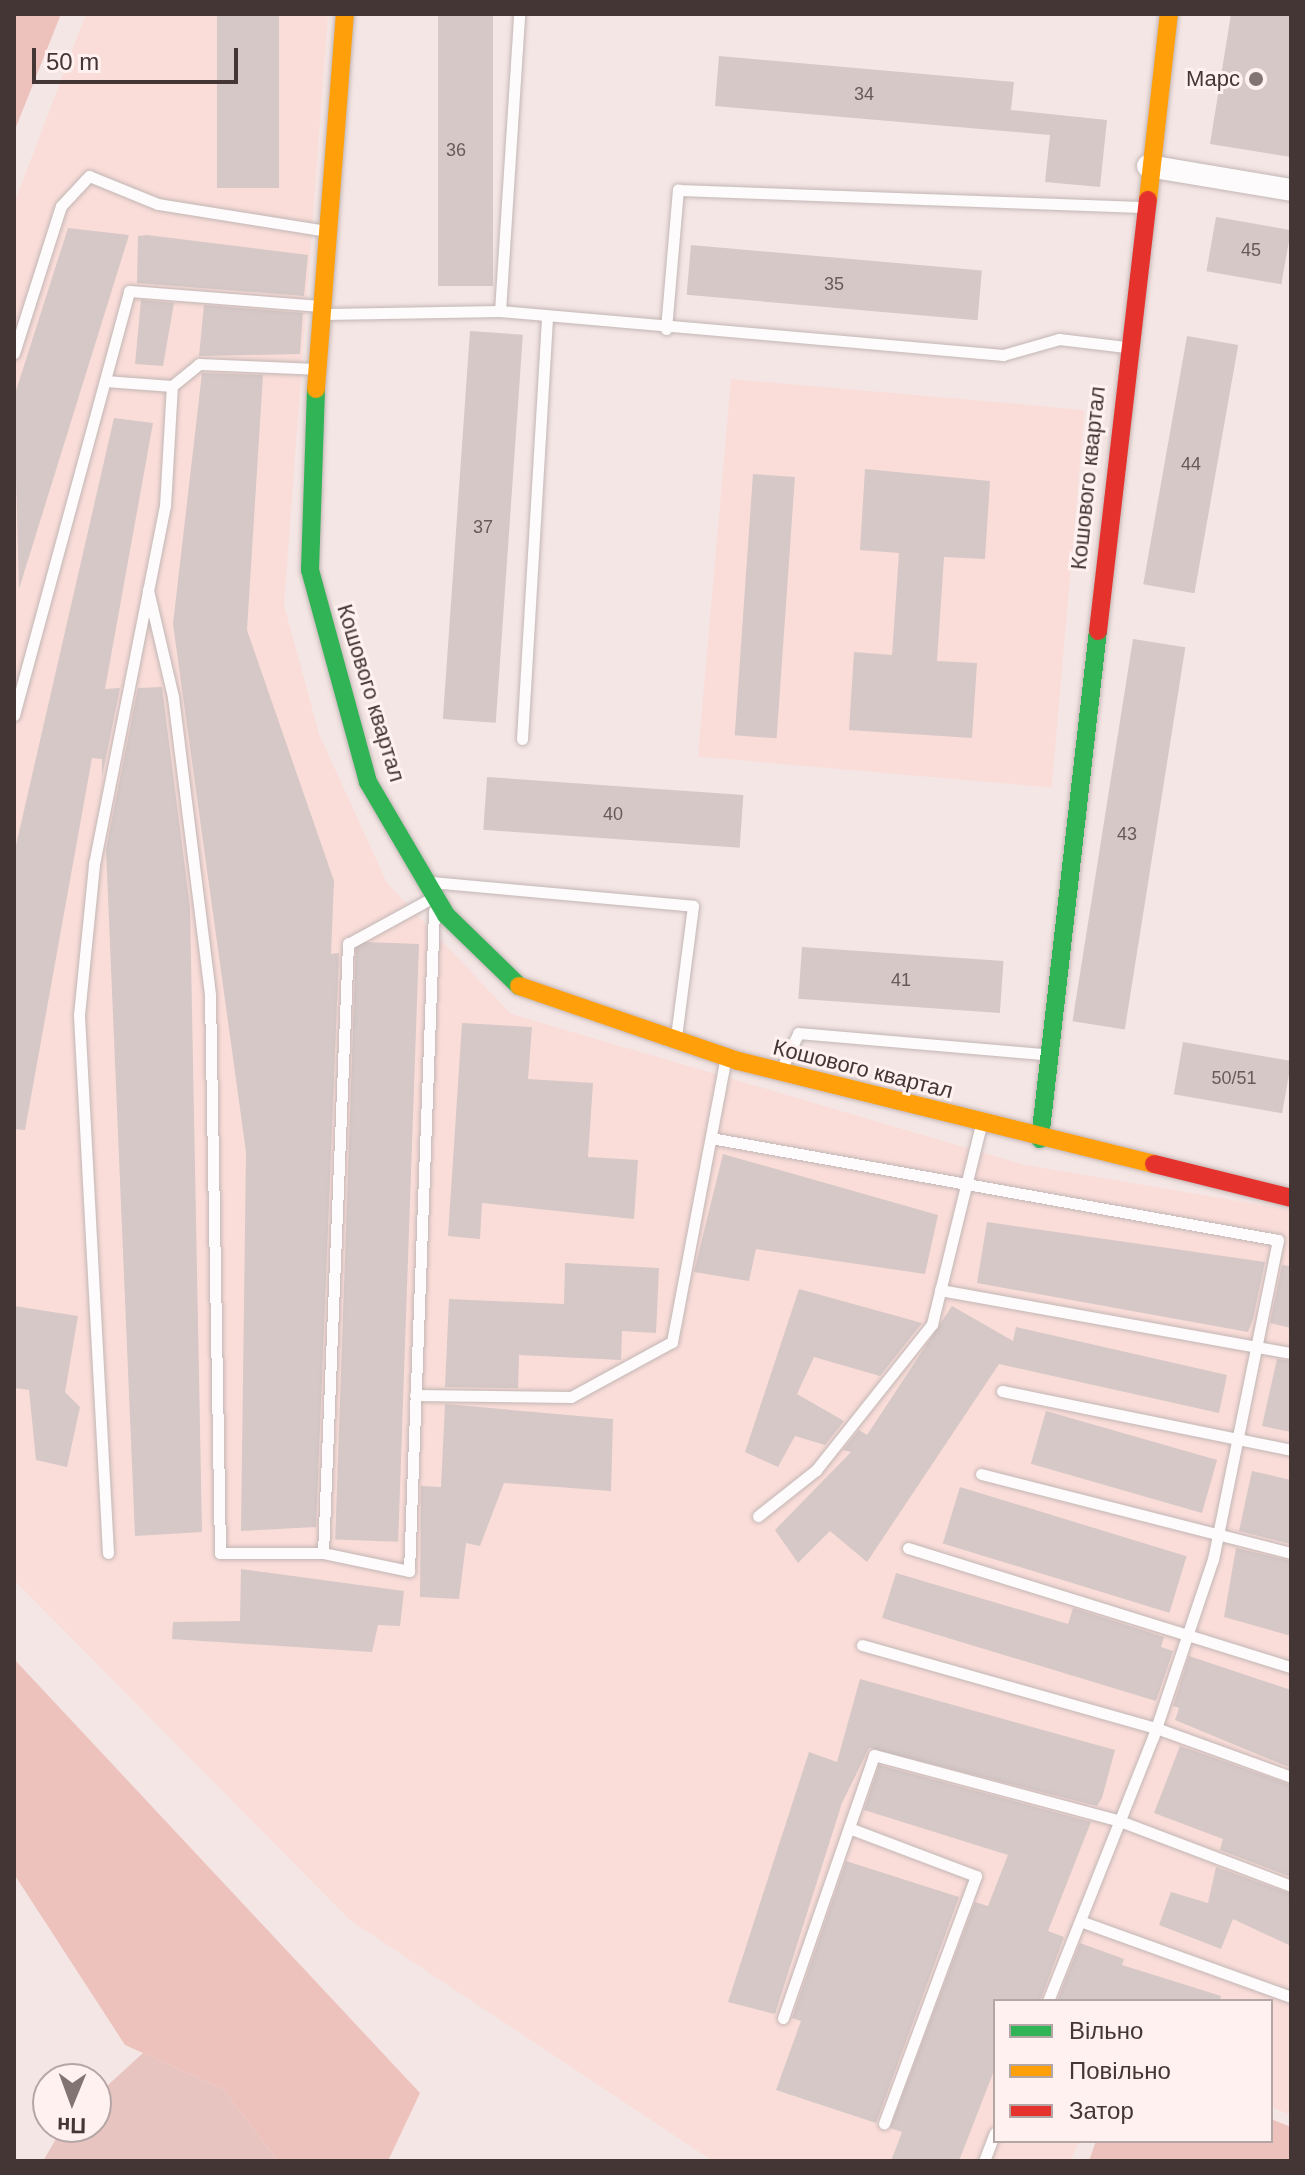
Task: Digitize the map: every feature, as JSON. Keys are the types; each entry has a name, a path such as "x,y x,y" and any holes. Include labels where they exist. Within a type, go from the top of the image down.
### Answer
{"street":[{"name":"Кошового квартал","path":"345,14 317,369 310,570 368,782 429,889 516,985 676,1041 780,1072 1040,1139 1291,1198"},
{"name":"Кошового квартал","path":"1040,1139 1142,207 1169,14"},
{"path":"1148,166 1291,190"}],"lane":[{"path":"500,311 519,14"},
{"path":"14,353 61,206 89,176 158,204 328,231"},
{"path":"666,329 678,190 1142,207"},
{"path":"14,715 129,291 322,310 500,311 547,320 1003,355 1059,339 1127,347"},
{"path":"522,739 547,320"},
{"path":"105,381 172,386 199,364 317,369"},
{"path":"108,1553 79,1015 94,864 165,506 172,386"},
{"path":"148,590 173,697 210,995 220,1553 323,1553 409,1571 429,889"},
{"path":"323,1553 348,944 429,889 693,906 676,1041"},
{"path":"780,1072 798,1033 1050,1054"},
{"path":"415,1395 571,1397 672,1342 726,1057"},
{"path":"758,1516 816,1470 932,1324 981,1124"},
{"path":"711,1138 1278,1240 1218,1534 1187,1637 1156,1728 1049,1999"},
{"path":"940,1290 1291,1353"},
{"path":"1002,1391 1291,1450"},
{"path":"981,1474 1291,1553"},
{"path":"908,1548 1291,1667"},
{"path":"862,1645 1156,1728 1291,1777"},
{"path":"783,2018 874,1755 1120,1821 1291,1886"},
{"path":"849,1828 976,1876 884,2123"},
{"path":"1080,1921 1291,1997"},
{"path":"984,2161 993,2138"}],"shaded area":[{"path":"14,14 61,14 14,132"},
{"path":"86,14 328,14 284,605 319,734 387,883 511,1014 1025,1165 1291,1210 1291,2115 1273,2108 1273,1999 993,1999 993,2143 1078,2143 1071,2161 713,2161 350,1920 14,1580 14,204"},
{"path":"731,379 1085,410 1052,787 698,757"},
{"path":"14,1659 420,2093 388,2161 278,2161 223,2089 125,2045 14,1874"},
{"path":"143,2053 223,2089 278,2161 43,2161 54,2143 112,2143 112,2081"},
{"path":"1273,2120 1291,2127 1291,2161 1089,2161 1095,2143 1273,2143"}],"building":[{"path":"217,14 279,14 279,188 217,188"},
{"path":"438,14 493,14 493,286 438,286"},
{"name":"Марс","path":"1231,14 1291,14 1291,157 1210,144"},
{"path":"719,56 1014,82 1011,110 1107,120 1100,187 1045,182 1050,135 715,106"},
{"path":"1216,217 1291,230 1281,284 1206,271"},
{"path":"68,228 129,235 19,589 14,397"},
{"path":"138,236 308,255 304,296 137,283"},
{"path":"691,245 982,270 978,320 687,295"},
{"path":"141,300 174,303 163,366 135,364"},
{"path":"204,305 303,313 300,354 199,356"},
{"path":"470,331 523,335 496,723 443,719"},
{"path":"1187,336 1238,345 1194,593 1143,584"},
{"path":"202,373 263,375 247,630 334,881 331,954 339,953 316,1527 241,1531 246,1152 173,624"},
{"path":"114,418 153,423 105,689 120,688 102,777 102,759 92,758 25,1130 14,1129 14,854"},
{"path":"865,469 990,481 985,559 944,557 937,661 977,663 972,738 849,730 854,652 892,655 899,553 860,550"},
{"path":"753,474 795,477 777,738 735,735"},
{"path":"1133,639 1185,647 1125,1030 1072,1021"},
{"path":"162,687 190,907 202,1532 135,1536 106,849 138,688"},
{"path":"487,777 743,795 740,848 483,830"},
{"path":"356,942 419,944 398,1542 335,1539"},
{"path":"802,947 1004,961 1000,1013 798,999"},
{"path":"462,1023 532,1027 528,1079 593,1083 588,1157 638,1160 634,1219 482,1203 480,1239 448,1236"},
{"path":"1183,1042 1291,1061 1282,1113 1174,1094"},
{"path":"723,1154 938,1215 925,1274 756,1249 749,1281 694,1272"},
{"path":"987,1222 1265,1262 1248,1332 977,1283"},
{"path":"565,1263 659,1268 656,1333 622,1331 621,1360 519,1355 518,1388 445,1387 449,1299 564,1304"},
{"path":"1282,1265 1291,1266 1291,1328 1270,1323"},
{"path":"799,1289 922,1323 880,1376 814,1357 797,1394 844,1421 825,1445 795,1436 778,1467 745,1452"},
{"path":"14,1306 78,1316 65,1392 80,1407 67,1467 36,1460 29,1390 14,1388"},
{"path":"952,1306 1013,1341 1016,1327 1227,1375 1219,1413 999,1364 867,1562 830,1531 798,1563 775,1530 851,1452 843,1450 859,1430 867,1435"},
{"path":"1277,1359 1291,1361 1291,1432 1262,1426"},
{"path":"445,1404 613,1419 611,1491 504,1483 480,1546 466,1543 459,1599 420,1597 421,1486 441,1487"},
{"path":"1046,1411 1217,1460 1202,1513 1031,1464"},
{"path":"1252,1471 1291,1480 1291,1544 1239,1531"},
{"path":"960,1487 1187,1556 1169,1613 943,1543"},
{"path":"1236,1548 1291,1561 1291,1636 1224,1617"},
{"path":"241,1569 404,1591 400,1626 378,1625 372,1652 172,1639 173,1622 240,1621"},
{"path":"896,1573 1068,1624 1073,1608 1164,1637 1161,1647 1173,1651 1156,1701 882,1618"},
{"path":"1189,1656 1291,1690 1291,1768 1175,1720 1179,1708 1173,1706"},
{"path":"860,1679 1115,1750 1102,1798 1097,1806 869,1748 842,1803 775,2014 728,2002 809,1752 837,1762"},
{"path":"1180,1746 1291,1785 1291,1877 1220,1850 1223,1839 1154,1813"},
{"path":"879,1765 1091,1822 1048,1931 1064,1937 1041,1999 993,1999 993,2073 959,2161 891,2161 902,2132 890,2128 975,1902 988,1906 1008,1855 864,1810"},
{"path":"846,1861 959,1897 876,2123 776,2090 801,2021 792,2018"},
{"path":"1216,1867 1291,1894 1291,1946 1233,1919 1221,1949 1159,1925 1171,1892 1208,1903"},
{"path":"1080,1943 1124,1959 1122,1965 1221,1996 1220,1999 1058,1999"}],"traffic: fast":[{"path":"316,389 310,570 368,782 446,915 519,986"},
{"path":"1040,1139 1098,631"}],"traffic: slow":[{"path":"316,389 345,14"},
{"path":"1148,200 1169,14"},
{"path":"519,986 738,1061 1154,1164"}],"traffic: jam":[{"path":"1098,631 1148,200"},
{"path":"1154,1164 1291,1198"}],"place":[{"name":"Марс","path":"1256,79"}]}
